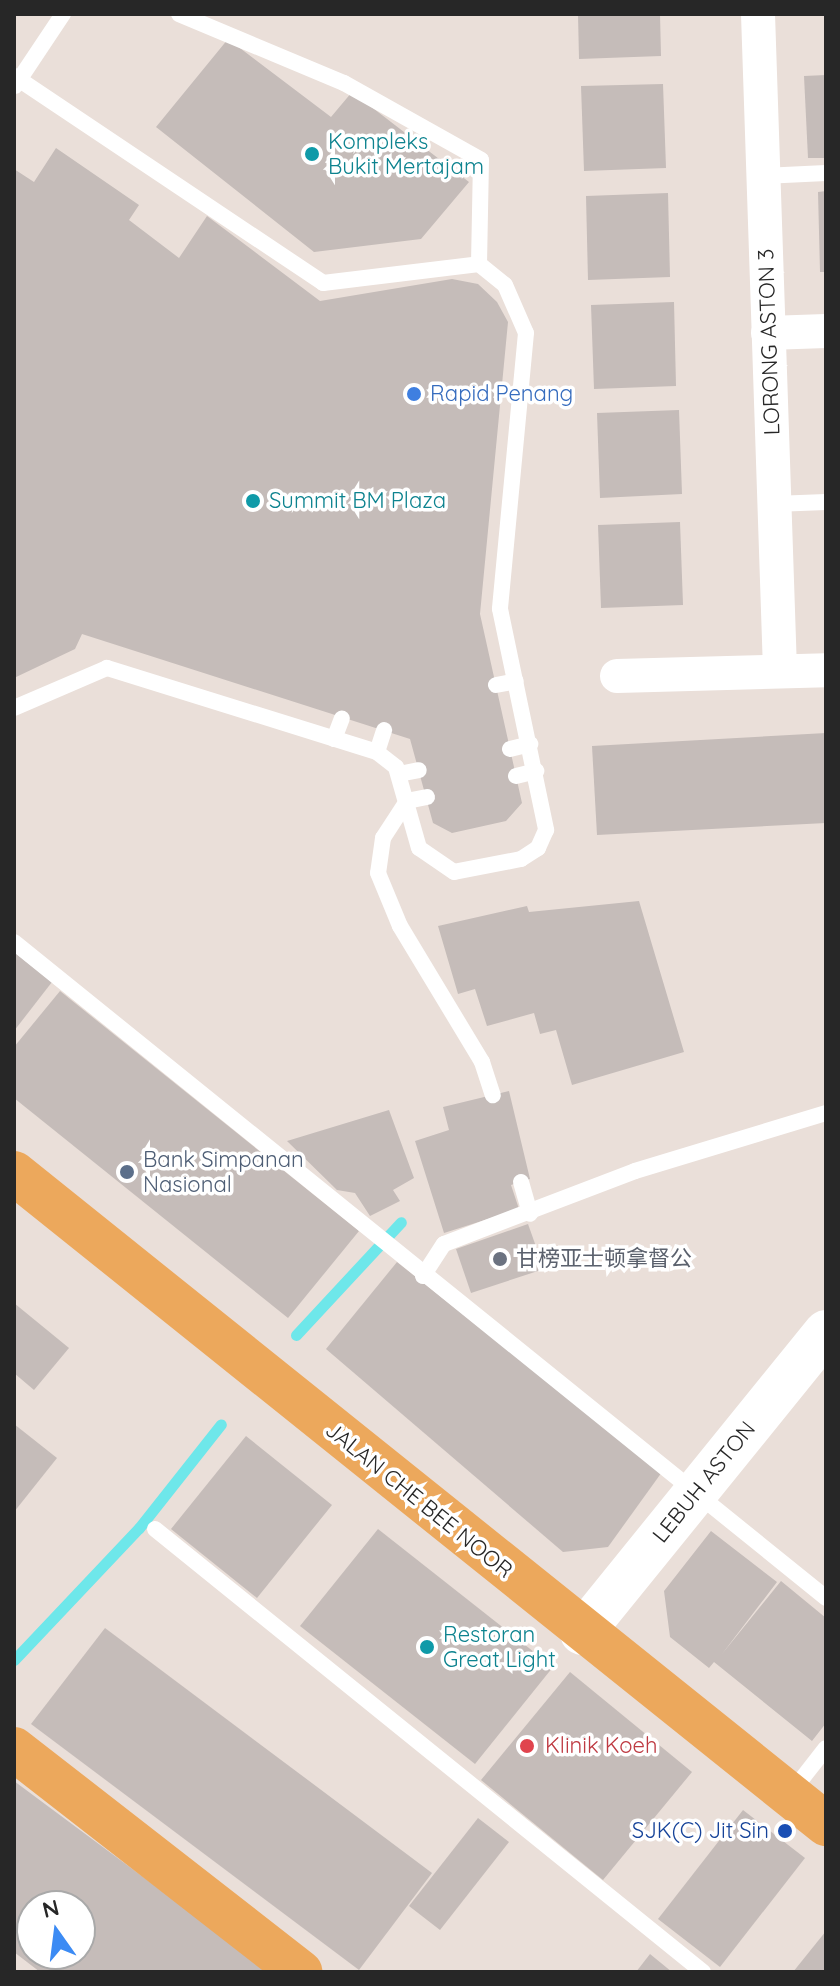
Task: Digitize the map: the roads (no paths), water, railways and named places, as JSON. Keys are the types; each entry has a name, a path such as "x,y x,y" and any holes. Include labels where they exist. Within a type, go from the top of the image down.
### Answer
{"main road":[{"name":"JALAN CHE BEE NOOR","path":"14,1173 582,1633 826,1824"},
{"path":"14,1749 300,1972"}],"street":[{"name":"LORONG ASTON 3","path":"758,14 780,671"},
{"path":"768,333 826,331"},
{"path":"617,676 826,670"},
{"name":"LEBUH ASTON","path":"582,1633 826,1332"}],"lane":[{"path":"14,708 107,668 377,752 399,774 419,848 454,872 475,873 538,848 546,830 500,609 526,333 505,285 479,264 323,283 16,81 63,14"},
{"path":"179,14 344,83 481,160 479,264"},
{"path":"763,176 826,173"},
{"path":"774,504 826,502"},
{"path":"496,685 516,681"},
{"path":"334,739 342,718"},
{"path":"377,752 384,730"},
{"path":"510,749 530,744"},
{"path":"399,774 419,770"},
{"path":"516,776 536,771"},
{"path":"427,797 407,801 383,838 378,873 400,926 482,1062 493,1095"},
{"path":"14,942 357,1223 826,1598"},
{"path":"423,1276 444,1244 530,1214 635,1171 826,1113"},
{"path":"521,1182 530,1214"},
{"path":"155,1529 703,1972"},
{"path":"788,1796 826,1748"}],"waterway":[{"path":"296,1335 401,1222"},
{"path":"14,1660 139,1528 221,1424"}],"place":[{"name":"Kompleks Bukit Mertajam","path":"312,154"},
{"name":"Rapid Penang","path":"414,394"},
{"name":"Summit BM Plaza","path":"253,501"},
{"name":"Bank Simpanan Nasional","path":"127,1172"},
{"name":"甘榜亚士顿拿督公","path":"500,1259"},
{"name":"Restoran Great Light","path":"427,1647"},
{"name":"Klinik Koeh","path":"527,1746"},
{"name":"SJK(C) Jit Sin","path":"785,1831"}]}
